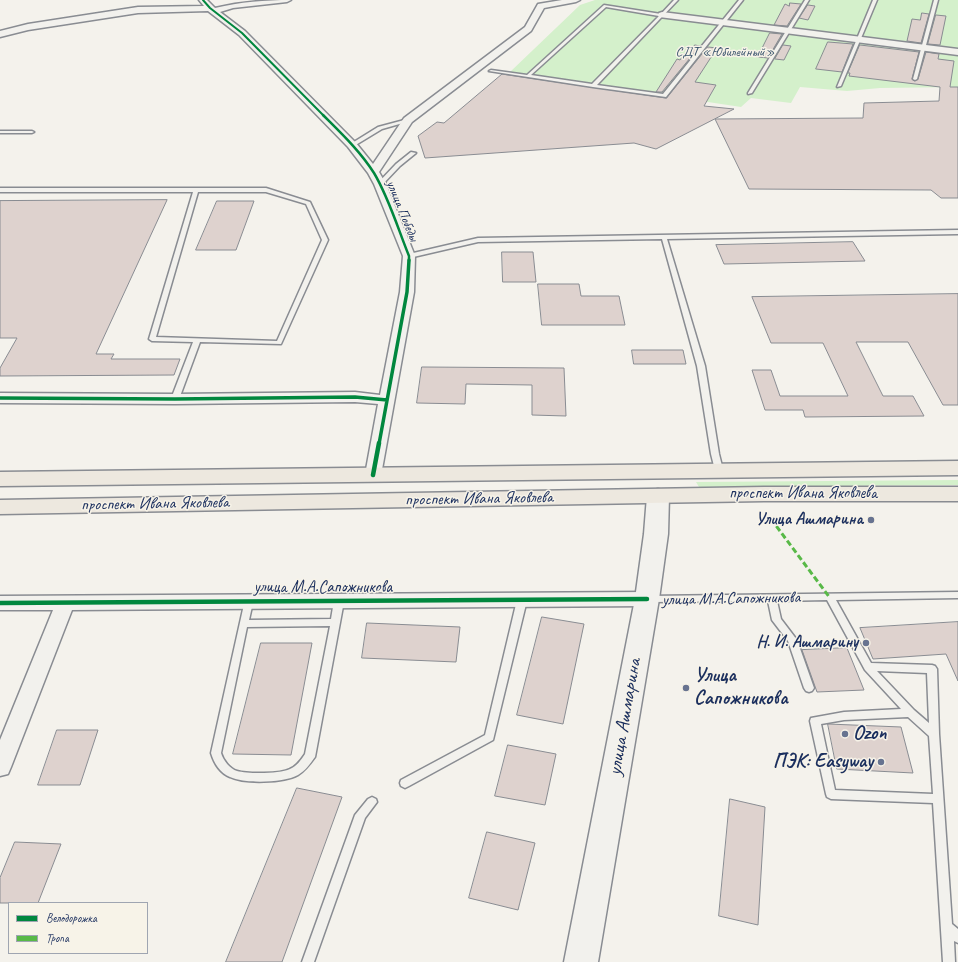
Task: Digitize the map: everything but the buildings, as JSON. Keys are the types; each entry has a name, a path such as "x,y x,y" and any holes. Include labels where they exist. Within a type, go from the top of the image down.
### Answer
{"main road":[{"name":"проспект Ивана Яковлева","path":"0,479 958,468"},
{"name":"улица Ашмарина","path":"581,962 647,599 656,534 658,496 656,471"},
{"name":"проспект Ивана Яковлева","path":"0,507 764,494 958,494"}],"street":[{"name":"улица Победы","path":"203,0 212,10 242,32 352,145 374,172 409,256 407,292 373,475"},
{"path":"0,34 28,27 138,10 212,10 287,0"},
{"path":"374,172 408,120 528,29 540,3 576,0"},
{"path":"662,15 958,52"},
{"path":"0,398 175,399 355,397 387,400"},
{"name":"улица М.А.Сапожникова","path":"0,603 647,599"},
{"path":"0,767 65,603"}],"lane":[{"path":"593,86 676,0"},
{"path":"492,71 664,96 741,0"},
{"path":"750,94 807,0"},
{"path":"839,86 875,0"},
{"path":"915,79 936,0"},
{"path":"528,76 605,6 662,15"},
{"path":"352,145 380,128 408,120"},
{"path":"0,132 32,132"},
{"path":"380,184 413,152"},
{"path":"0,190 196,190 266,190 308,203 325,240 278,343 152,339 196,190"},
{"path":"409,256 478,240 958,232"},
{"path":"664,237 701,366 714,454 719,470"},
{"path":"175,399 197,340"},
{"name":"улица М.А.Сапожникова","path":"647,599 958,596"},
{"path":"772,598 777,620 792,640 809,688"},
{"path":"830,598 868,667 910,713 934,734"},
{"path":"405,783 489,737 522,600"},
{"path":"248,602 216,753 217,758 221,765 234,774 283,776 291,774 300,768 311,754 339,601"},
{"path":"244,624 335,622"},
{"path":"868,667 932,669 934,734 948,928 949,962"},
{"path":"910,713 844,716 815,721 831,794 939,799"},
{"path":"308,962 360,815 372,802"},
{"path":"948,928 958,937"}],"green space":[{"name":"СДТ «Юбилейный»","path":"595,0 958,0 958,87 880,88 847,91 800,87 791,103 751,98 741,107 510,72 580,5"},
{"path":"958,480 958,485 699,487 696,482"}],"marked path":[{"path":"771,519 830,598"}],"cycle path":[{"path":"203,0 210,8 242,33 352,145 373,172 380,184 409,256 407,292 373,475"},
{"path":"0,398 175,399 355,397 387,400"},
{"path":"0,603 647,599"}],"place":[{"name":"Улица Ашмарина","path":"871,520"},
{"name":"Н. И. Ашмарину","path":"866,643"},
{"name":"Улица Сапожникова","path":"686,688"},
{"name":"Ozon","path":"845,734"},
{"name":"ПЭК: Easyway","path":"881,762"}]}
